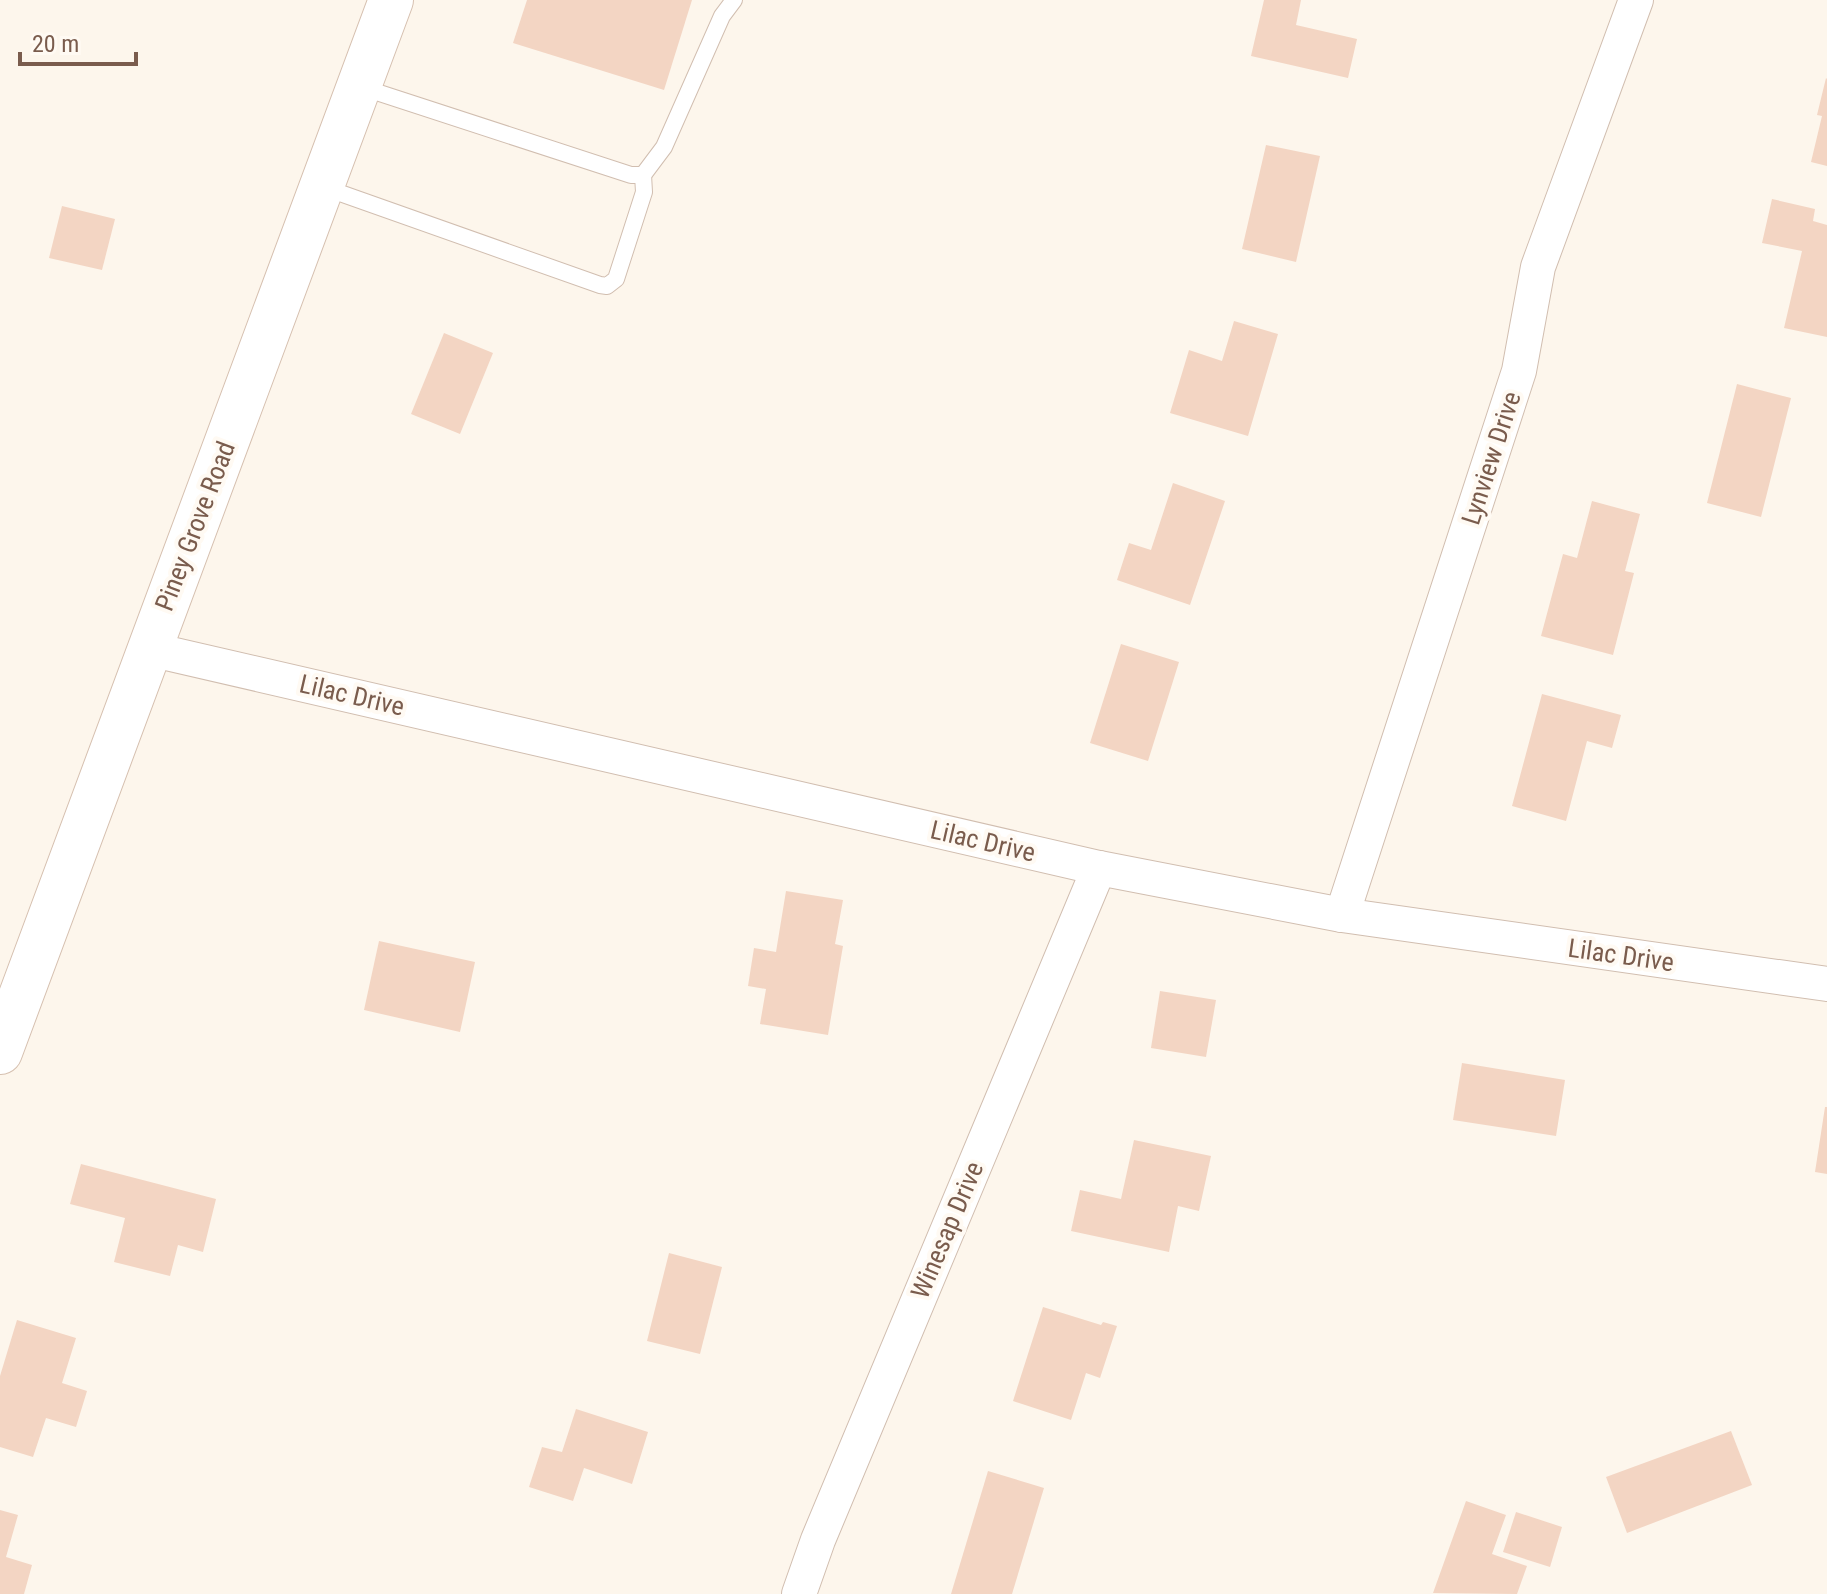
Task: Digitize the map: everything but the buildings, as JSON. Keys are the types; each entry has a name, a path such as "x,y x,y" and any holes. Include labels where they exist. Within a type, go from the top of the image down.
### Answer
{"main road":[{"name":"Piney Grove Road","path":"0,1052 391,0"}],"street":[{"name":"Lynview Drive","path":"1342,915 1519,371 1538,267 1636,0"},
{"name":"Lilac Drive","path":"149,649 1099,868 1342,915 1827,984"},
{"name":"Winesap Drive","path":"799,1594 824,1526 1099,868"}],"lane":[{"path":"322,187 607,286 616,279 644,192 643,175 664,147 722,16 734,0"},
{"path":"358,86 631,175 643,175"}]}
